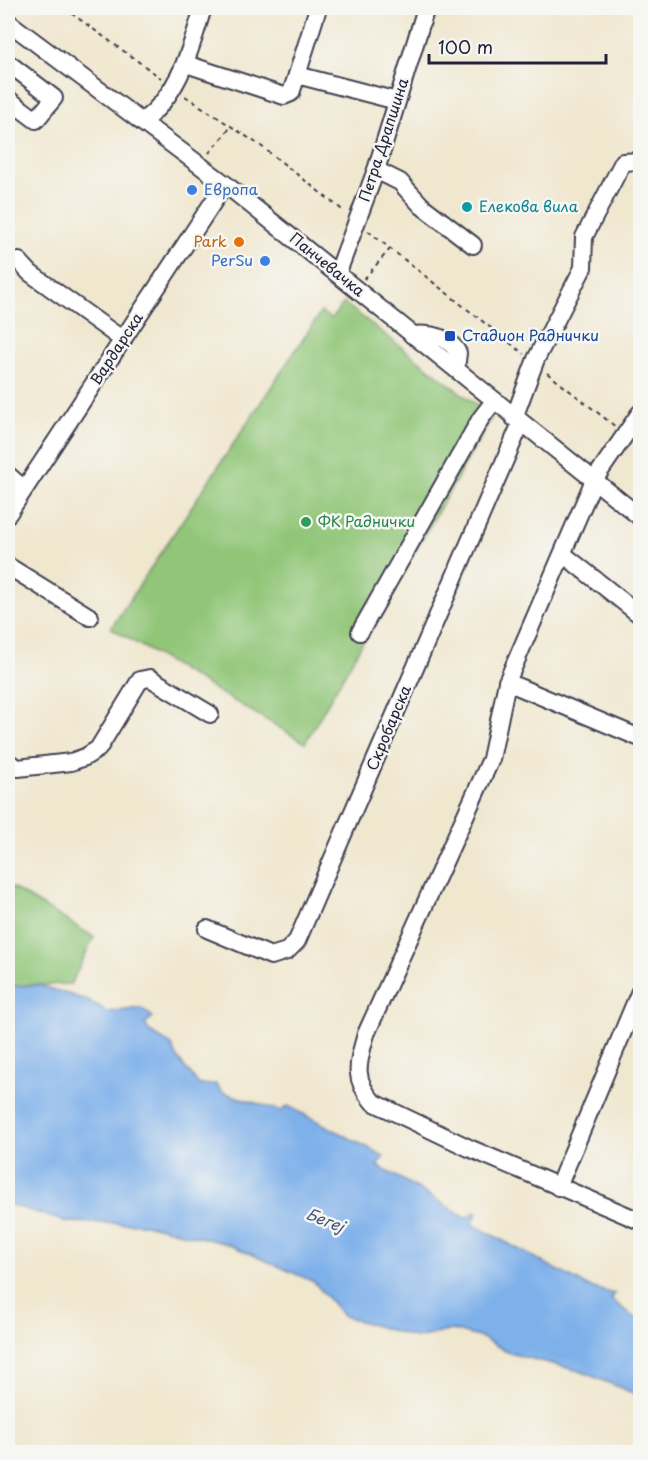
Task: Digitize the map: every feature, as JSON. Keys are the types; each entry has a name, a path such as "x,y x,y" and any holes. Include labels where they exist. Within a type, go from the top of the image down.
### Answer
{"street":[{"path":"142,121 156,111 174,87 186,64 203,8"},
{"path":"186,64 284,96 291,93 318,8"},
{"name":"Петра Драпшина","path":"338,272 376,170 426,8"},
{"name":"Панчевачка","path":"8,22 142,121 338,272 412,335 640,517"},
{"path":"8,63 54,98 36,120 8,99"},
{"path":"297,75 397,101"},
{"path":"517,420 534,363 583,268 584,237 623,162 640,161"},
{"path":"376,170 400,182 422,206 473,245"},
{"name":"Вардарска","path":"8,514 225,184"},
{"path":"19,261 30,273 123,340"},
{"path":"360,632 481,418 494,401"},
{"path":"640,413 594,480 507,682 491,759 366,1034 358,1061 358,1078 363,1091 373,1102 558,1187 640,1221"},
{"name":"Скробарска","path":"207,929 271,956 287,951 297,941 517,420"},
{"path":"8,475 24,489"},
{"path":"563,554 640,615"},
{"path":"8,566 90,617"},
{"path":"8,762 18,768 71,762 85,757 98,749 140,680 144,679 150,678 210,714"},
{"path":"507,682 640,738"},
{"path":"558,1187 640,991"}],"path":[{"path":"64,8 174,87"},
{"path":"200,165 230,127"},
{"path":"356,288 390,249"},
{"path":"534,363 625,434"}],"green space":[{"name":"ФК Раднички","path":"344,303 492,417 305,743 111,628 321,312 331,319"},
{"path":"8,885 94,937 71,984 8,986"}],"water":[{"name":"Бегеј","path":"39,985 84,999 107,1012 141,1008 153,1017 145,1024 150,1032 172,1045 180,1061 199,1085 216,1084 222,1092 281,1111 288,1106 384,1156 377,1166 466,1218 475,1212 477,1214 472,1224 589,1287 615,1294 611,1299 635,1318 640,1318 640,1396 580,1371 509,1353 483,1338 452,1330 417,1338 343,1316 314,1282 228,1244 145,1224 67,1222 8,1204 8,986"}],"place":[{"name":"Европа","path":"192,190"},
{"name":"Елекова вила","path":"467,207"},
{"name":"Park","path":"239,242"},
{"name":"PerSu","path":"265,261"},
{"name":"Стадион Раднички","path":"450,336"},
{"name":"ФК Раднички","path":"306,522"}]}
